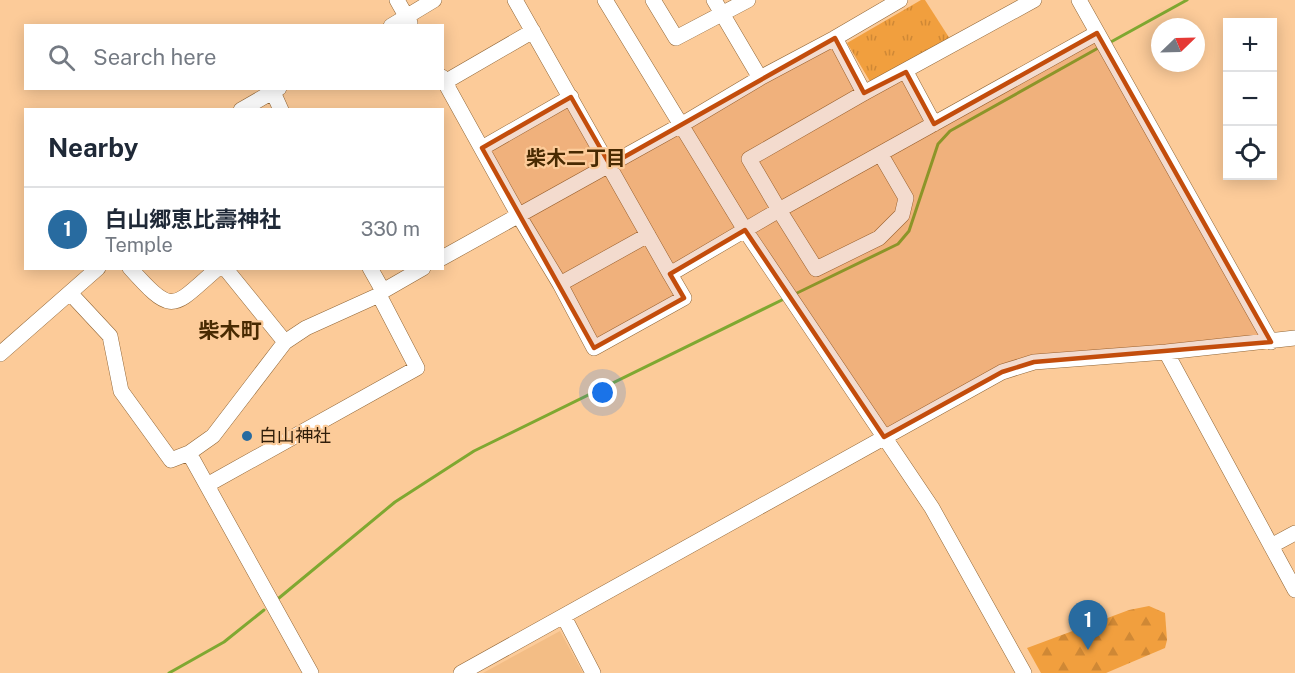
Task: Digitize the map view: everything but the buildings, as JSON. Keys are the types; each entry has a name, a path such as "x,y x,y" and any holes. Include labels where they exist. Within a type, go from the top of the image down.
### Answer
{"street":[{"path":"397,0 409,21 435,0"},
{"path":"515,0 684,298 594,348 444,79 533,32"},
{"path":"605,0 745,230 932,508 1024,673"},
{"path":"653,0 676,39 748,0"},
{"path":"714,0 760,78"},
{"path":"444,257 900,0"},
{"path":"881,155 906,198 902,215 879,238 816,269 749,159 1034,0"},
{"path":"1078,0 1271,342"},
{"path":"670,274 779,210 1098,35"},
{"path":"835,38 864,93"},
{"path":"906,72 934,124"},
{"path":"245,108 276,90 280,108"},
{"path":"482,148 571,98"},
{"path":"560,284 648,235"},
{"path":"0,354 96,270"},
{"path":"132,270 154,295 169,303 179,302 216,270"},
{"path":"227,270 285,342"},
{"path":"207,485 417,368 371,270"},
{"path":"70,293 110,336 121,392 171,460 189,453 213,436 285,342 306,328 381,293 420,270"},
{"path":"461,673 1002,372 1034,362 1166,352 1295,338"},
{"path":"1166,352 1295,590"},
{"path":"189,453 311,673"},
{"path":"1271,546 1295,533"},
{"path":"564,617 594,673"}],"highlighted area":[{"path":"1097,33 1271,342 1034,362 1002,372 884,437 745,230 670,274 684,298 594,348 482,148 571,97 610,165 835,38 864,93 906,72 934,124"}],"shaded area":[{"path":"560,631 583,673 483,673"}],"green space":[{"path":"921,0 925,0 950,39 871,83 847,43"},
{"path":"1149,606 1165,613 1167,640 1165,648 1106,673 1041,673 1027,648 1129,610"}],"waterway":[{"path":"1109,43 1187,0"},
{"path":"795,294 898,244 909,231 938,144 950,131 1100,47"},
{"path":"279,598 395,502 474,451 786,298"},
{"path":"169,673 224,642 264,610"}],"place":[{"name":"白山神社","path":"247,436"},
{"name":"白山郷恵比壽神社","path":"1088,650"}],"district":[{"name":"柴木二丁目","path":"576,158"},
{"name":"柴木町","path":"230,331"}]}
